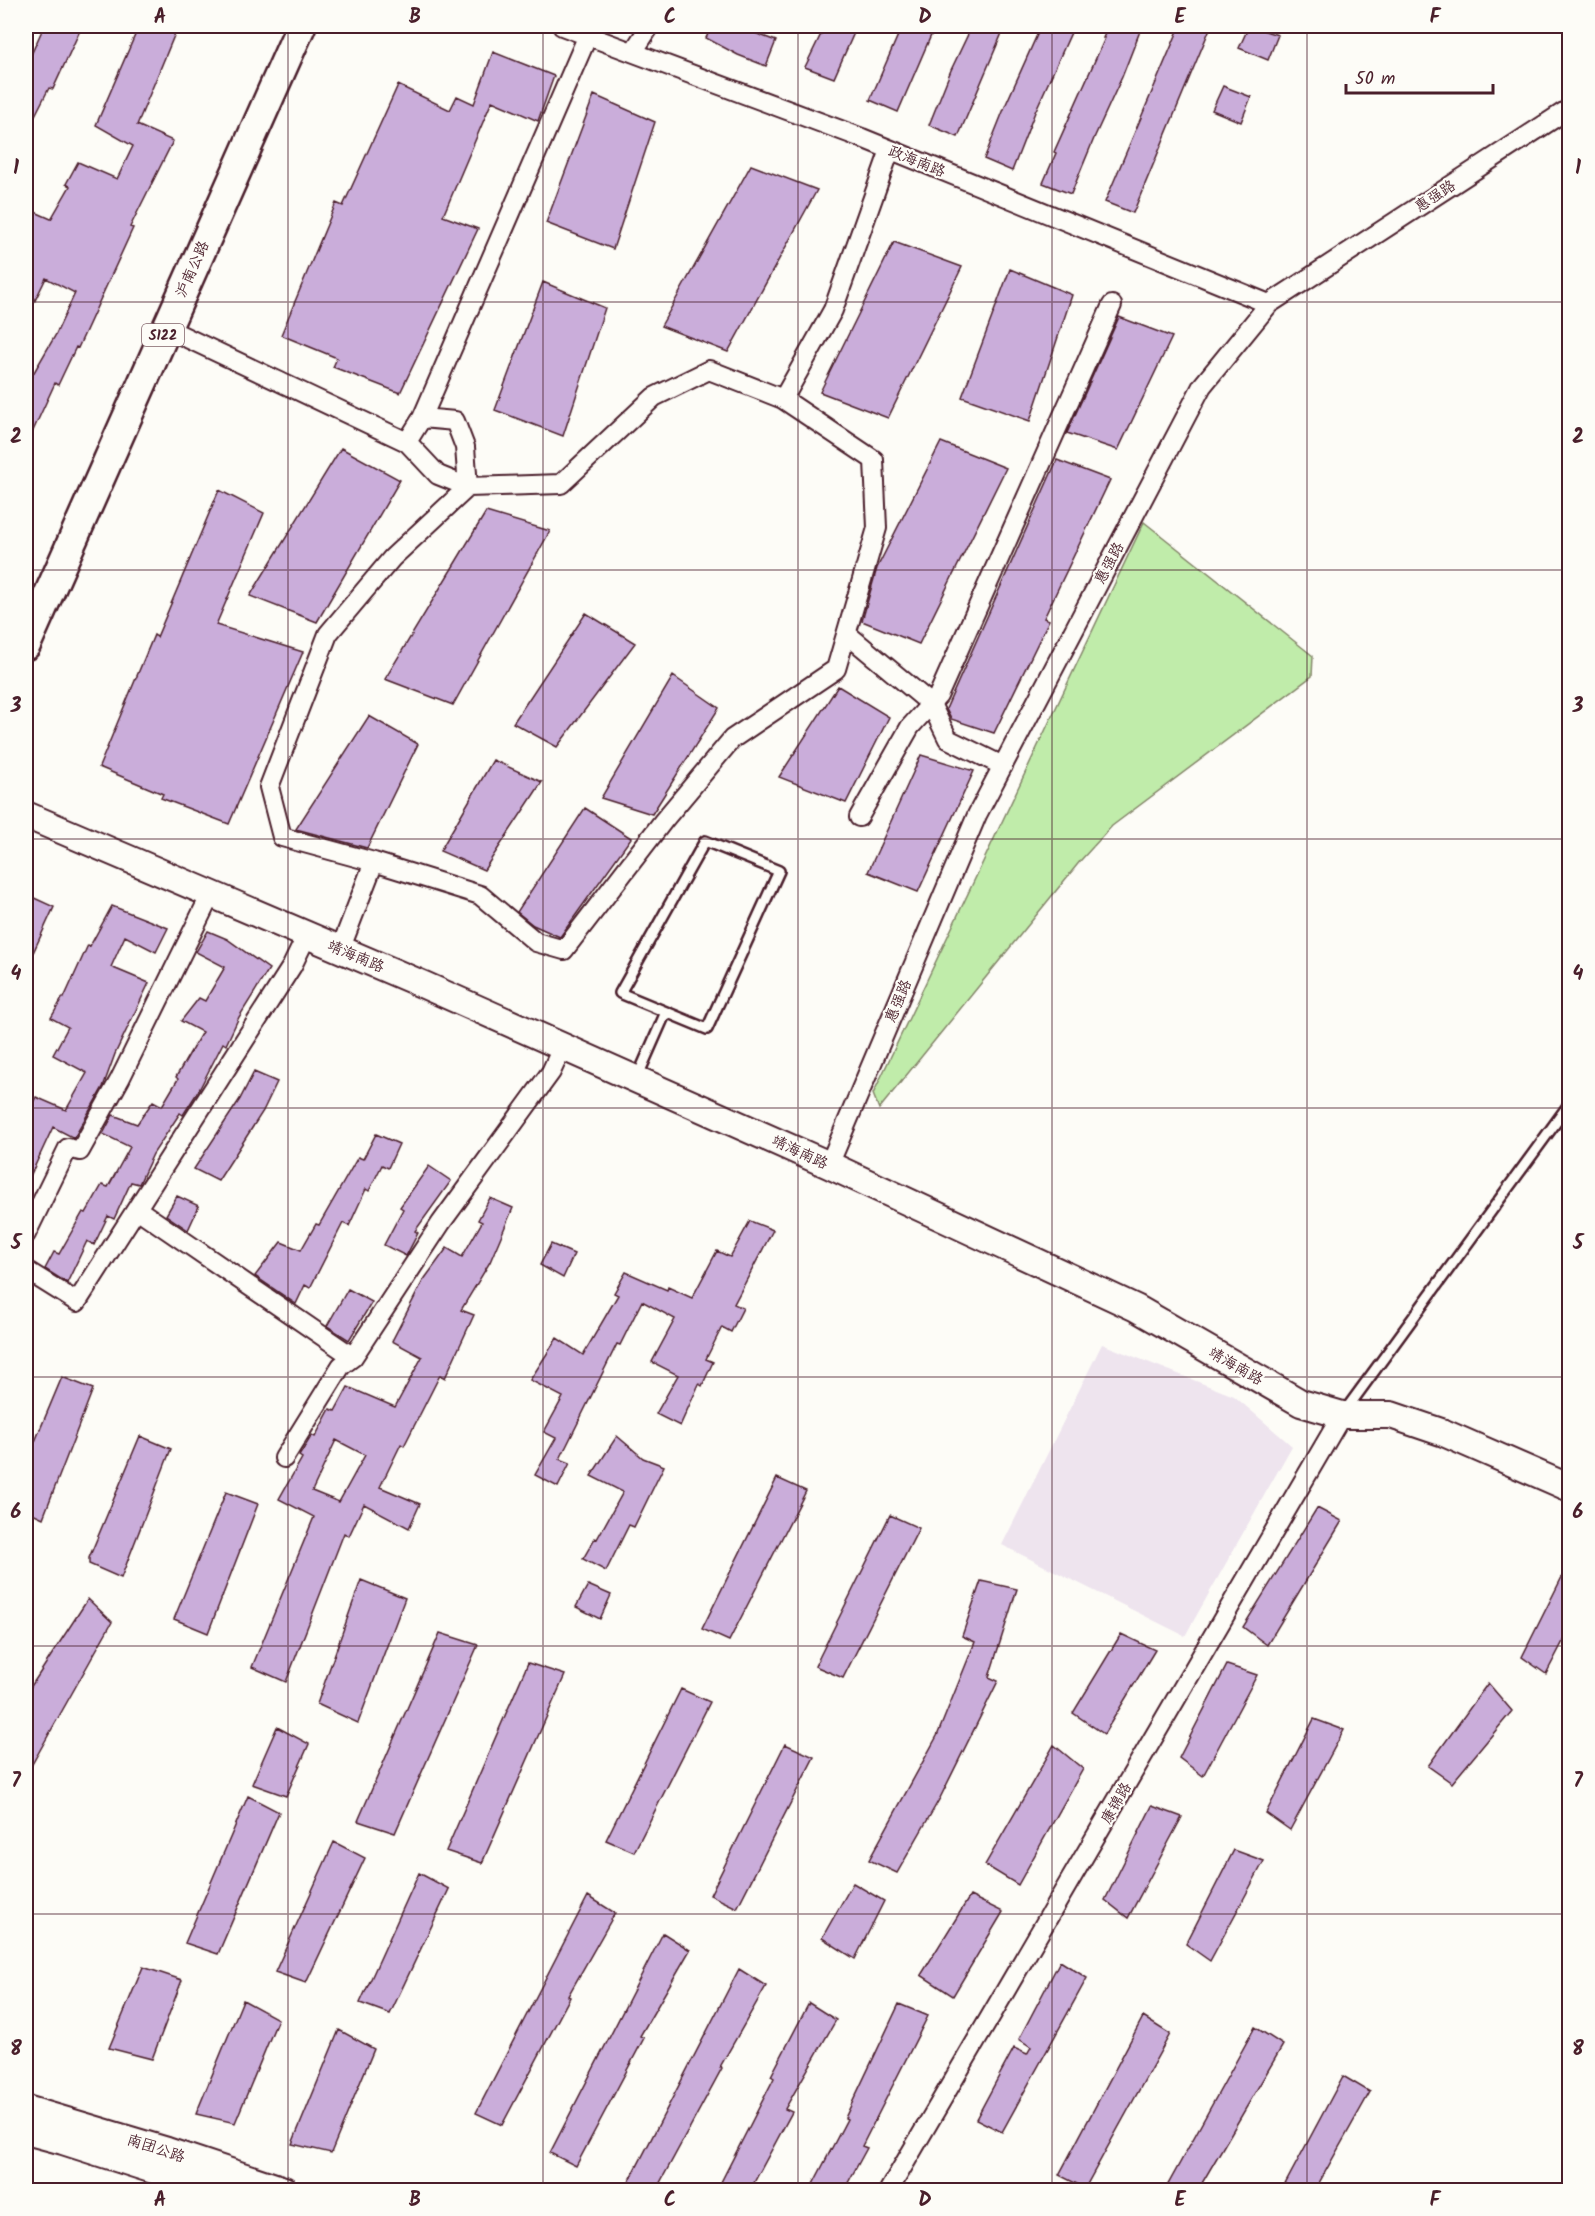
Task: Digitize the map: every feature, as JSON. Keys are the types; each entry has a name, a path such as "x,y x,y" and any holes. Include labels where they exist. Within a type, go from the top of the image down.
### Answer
{"main road":[{"name":"沪南公路","path":"26,598 280,26"},
{"name":"沪南公路","path":"26,645 301,26"}],"street":[{"name":"政海南路","path":"562,26 890,150 1269,304"},
{"path":"633,52 650,26"},
{"path":"407,442 422,418 588,35"},
{"name":"惠强路","path":"829,1165 977,815 1202,386 1269,304 1569,108"},
{"path":"783,399 833,310 890,150"},
{"path":"859,817 910,727 938,696 1112,305"},
{"path":"166,328 407,442 438,475 468,488 561,484 654,397 709,370 783,399 874,460 877,528 837,669 732,739 664,820 564,950 536,942 480,895 374,862 282,837 270,787 328,634 392,558 468,488"},
{"path":"422,418 454,421 465,447 468,488"},
{"path":"847,634 931,704 948,739 1003,766"},
{"name":"靖海南路","path":"26,815 307,935 829,1165 1136,1308 1300,1403 1342,1415 1391,1415 1444,1433 1569,1488"},
{"path":"340,950 374,862"},
{"path":"26,1234 68,1148 80,1151 114,1089 211,894"},
{"path":"26,1270 77,1302 292,966 307,935"},
{"path":"284,1458 341,1366 353,1357 441,1223 551,1072 562,1048"},
{"path":"137,1209 353,1357"},
{"name":"康锦路","path":"889,2190 1342,1415"},
{"name":"南团公路","path":"26,2109 167,2151 284,2190"},
{"name":"南团公路","path":"26,2131 216,2190"}],"lane":[{"path":"705,841 779,871 707,1029 666,1012 620,993 705,841"},
{"path":"636,1080 666,1012"},
{"path":"1342,1415 1569,1103"}],"shaded area":[{"path":"1102,1344 1234,1396 1292,1446 1185,1636 1002,1545"}],"green space":[{"path":"1144,522 1313,656 1312,676 1112,826 1081,860 879,1109 873,1094"}],"building":[{"path":"44,26 82,26 53,89 49,88 26,133 26,66"},
{"path":"139,26 178,26 137,125 173,141 130,227 133,228 78,348 76,347 58,385 55,383 26,446 26,386 55,336 75,293 46,278 26,319 26,208 51,219 70,186 66,184 78,162 117,179 133,146 96,125"},
{"path":"712,26 736,26 776,41 766,66 738,55 706,38"},
{"path":"825,26 857,26 834,78 805,67"},
{"path":"902,26 935,26 898,112 870,100"},
{"path":"972,26 1005,26 958,137 929,125"},
{"path":"1041,26 1074,26 1035,112 1012,171 984,159"},
{"path":"1108,26 1142,26 1071,194 1043,183 1056,153 1054,152 1105,38 1103,38"},
{"path":"1180,26 1211,26 1133,213 1105,202"},
{"path":"1249,26 1278,35 1268,60 1239,48"},
{"path":"493,52 554,76 538,121 492,101 443,216 478,229 400,393 333,367 337,358 281,335 336,203 343,206 398,85 450,110 457,96 474,104"},
{"path":"1223,86 1251,97 1241,122 1212,110"},
{"path":"594,95 655,122 613,249 546,223"},
{"path":"751,165 817,190 728,352 661,326"},
{"path":"894,242 962,267 888,418 820,392"},
{"path":"1010,269 1072,295 1030,421 962,397"},
{"path":"543,282 605,308 563,436 495,410"},
{"path":"1119,317 1172,337 1118,450 1067,433"},
{"path":"941,442 1006,468 919,644 862,621 877,568"},
{"path":"341,448 400,480 317,622 250,596"},
{"path":"1057,460 1110,480 1044,618 1049,620 994,733 951,719 946,709"},
{"path":"219,490 264,513 216,625 303,652 229,824 161,798 163,794 99,767 154,635 157,637"},
{"path":"486,512 550,531 453,705 385,679"},
{"path":"586,613 635,643 557,747 513,723"},
{"path":"673,676 719,708 652,814 601,798"},
{"path":"838,686 889,717 846,803 779,777"},
{"path":"369,716 418,744 367,848 296,829"},
{"path":"921,755 974,771 918,892 868,872"},
{"path":"493,760 542,782 484,870 440,851"},
{"path":"585,808 631,838 560,937 533,925 517,912"},
{"path":"32,897 54,907 26,968 26,908"},
{"path":"112,906 168,928 156,952 125,936 111,967 149,983 115,1054 103,1087 74,1138 53,1127 26,1185 26,1116 36,1097 66,1110 87,1073 53,1055 68,1027 51,1018 64,998 88,945 90,946"},
{"path":"208,931 227,939 269,969 239,1017 226,1045 223,1043 199,1090 183,1115 180,1113 153,1154 139,1184 131,1182 114,1219 108,1216 94,1245 87,1241 67,1283 45,1269 54,1252 59,1254 83,1212 86,1213 102,1185 108,1187 130,1147 103,1134 113,1115 137,1124 153,1101 162,1106 202,1032 181,1021 199,998 205,1001 225,967 196,952"},
{"path":"254,1072 277,1082 263,1111 218,1181 194,1169 240,1099"},
{"path":"376,1134 399,1144 388,1168 382,1165 369,1191 366,1189 349,1226 343,1223 310,1288 305,1285 296,1304 255,1276 281,1242 301,1250 316,1224 319,1225 358,1157 363,1159"},
{"path":"429,1166 451,1181 415,1231 418,1233 406,1256 384,1245 403,1209 400,1207"},
{"path":"177,1196 199,1206 188,1230 166,1215"},
{"path":"490,1198 513,1208 490,1262 461,1310 474,1315 445,1378 440,1375 380,1487 420,1504 409,1528 364,1504 349,1536 344,1533 286,1682 252,1667 314,1517 279,1499 302,1458 299,1456 312,1435 315,1437 330,1409 335,1411 348,1387 395,1407 422,1357 392,1341 423,1281 447,1248 462,1257 482,1222 478,1220","holes":["336,1440 365,1455 339,1502 312,1491"]},
{"path":"750,1221 773,1230 734,1304 743,1308 731,1332 722,1327 706,1359 713,1362 702,1386 699,1384 680,1426 656,1414 678,1375 652,1362 675,1319 642,1301 620,1345 617,1344 560,1459 570,1463 558,1487 535,1475 556,1438 544,1432 563,1397 530,1380 557,1338 583,1355 618,1295 614,1293 626,1272 692,1298 717,1251 730,1257"},
{"path":"551,1244 574,1254 563,1278 540,1265"},
{"path":"348,1289 372,1302 349,1340 327,1326"},
{"path":"62,1377 93,1389 43,1518 26,1510 26,1463"},
{"path":"140,1436 171,1449 121,1578 89,1564 89,1558"},
{"path":"617,1436 643,1458 664,1466 634,1527 629,1525 606,1571 583,1559 623,1492 591,1476"},
{"path":"777,1478 806,1491 729,1641 702,1629"},
{"path":"226,1492 258,1504 208,1633 174,1619"},
{"path":"1317,1508 1342,1521 1267,1645 1243,1627"},
{"path":"890,1515 919,1528 843,1678 815,1666"},
{"path":"1569,1563 1569,1630 1546,1674 1522,1657"},
{"path":"361,1580 405,1598 358,1723 317,1704"},
{"path":"981,1581 1017,1589 989,1677 998,1681 940,1798 897,1873 869,1860 937,1736 975,1642 962,1636"},
{"path":"588,1585 611,1595 600,1619 576,1607"},
{"path":"88,1599 112,1622 26,1775 26,1694"},
{"path":"440,1633 478,1645 395,1833 358,1821"},
{"path":"1121,1634 1155,1650 1104,1734 1073,1713"},
{"path":"528,1663 565,1675 482,1863 446,1851"},
{"path":"1227,1665 1257,1675 1203,1776 1179,1758"},
{"path":"1488,1683 1512,1711 1452,1783 1428,1766"},
{"path":"681,1689 710,1702 634,1852 606,1840"},
{"path":"1314,1719 1344,1730 1290,1830 1266,1813"},
{"path":"277,1727 309,1744 286,1796 252,1784"},
{"path":"785,1744 814,1757 737,1908 710,1895"},
{"path":"1054,1745 1083,1769 1018,1885 985,1865"},
{"path":"248,1796 279,1812 218,1954 185,1943"},
{"path":"1152,1806 1182,1817 1128,1918 1105,1900"},
{"path":"334,1842 365,1858 306,1983 275,1972"},
{"path":"1234,1850 1264,1861 1210,1961 1186,1944"},
{"path":"419,1873 449,1889 390,2014 360,2003"},
{"path":"853,1883 884,1901 855,1959 822,1938"},
{"path":"588,1896 615,1913 568,1996 570,1997 502,2125 476,2113"},
{"path":"970,1896 1003,1912 953,1996 921,1975"},
{"path":"663,1933 690,1950 640,2036 644,2038 576,2166 550,2153"},
{"path":"1060,1961 1087,1978 1002,2132 976,2119 1014,2048 1027,2054 1031,2047 1019,2039"},
{"path":"143,1967 182,1980 152,2059 109,2048"},
{"path":"739,1969 766,1986 720,2067 722,2068 656,2190 642,2190 628,2184"},
{"path":"243,2000 278,2019 235,2123 196,2114"},
{"path":"809,2003 836,2020 785,2109 792,2112 750,2190 717,2190 774,2078 771,2076"},
{"path":"899,2004 928,2016 862,2146 867,2148 844,2190 810,2190 847,2119 845,2118"},
{"path":"1143,2017 1170,2034 1085,2188 1059,2175"},
{"path":"1255,2027 1283,2045 1198,2190 1165,2190"},
{"path":"339,2030 374,2049 331,2153 292,2144"},
{"path":"1343,2076 1370,2092 1315,2190 1282,2190"}]}
